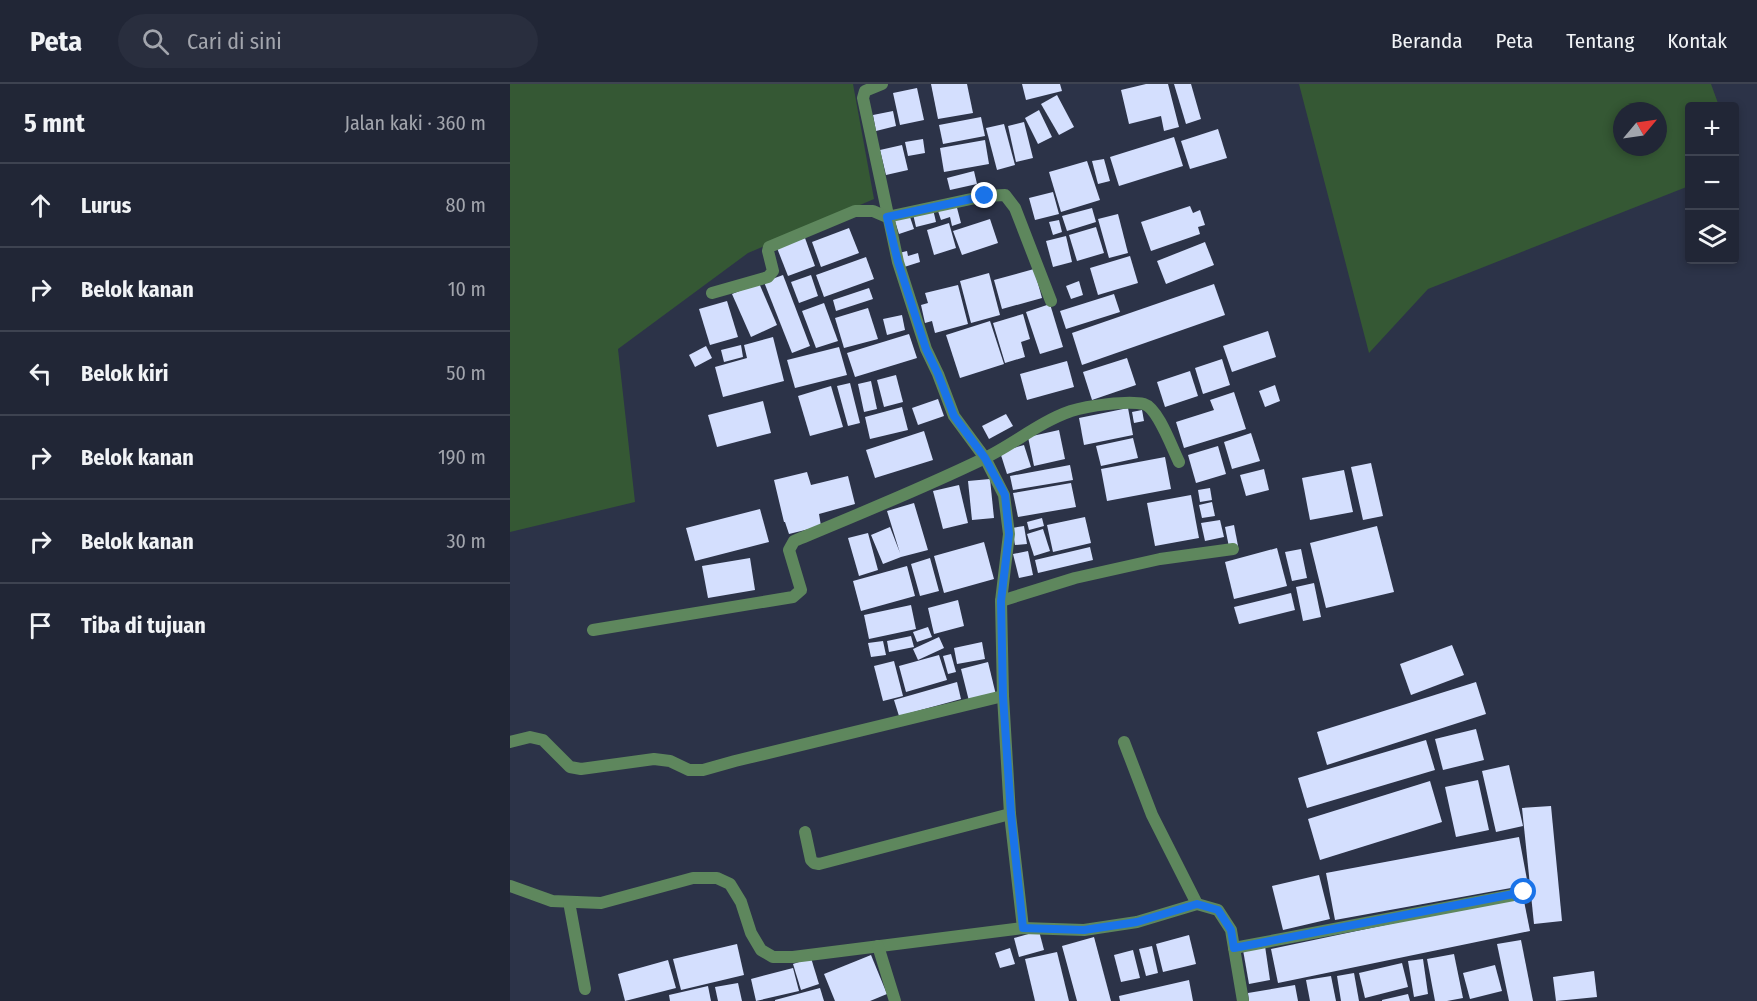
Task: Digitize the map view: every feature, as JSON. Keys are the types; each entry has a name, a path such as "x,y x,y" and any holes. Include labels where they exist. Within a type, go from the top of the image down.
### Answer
{"street":[{"path":"882,84 865,91 863,98 898,262 926,349 954,416 985,458 1005,495 1009,534 1001,601 1003,696 1011,814 1023,928"},
{"path":"712,293 768,277 773,271 769,247 855,211 873,211 887,217 985,196 1005,195 1015,208 1051,301"},
{"path":"593,630 793,597 801,590 789,549 794,542 985,458 1050,420 1071,411 1088,407 1143,404 1151,408 1158,418 1179,462"},
{"path":"1001,601 1074,578 1160,559 1233,549"},
{"path":"510,742 530,737 543,740 570,767 581,770 654,759 670,760 689,770 703,770 1003,696"},
{"path":"1124,742 1152,815 1197,904"},
{"path":"805,832 811,860 819,864 1011,814"},
{"path":"510,886 552,901 601,903 693,878 717,878 730,885 741,902 751,933 761,950 773,957 793,957 1023,928 1084,930 1137,922 1197,904 1218,910 1231,930 1243,1001"},
{"path":"1234,948 1524,892"},
{"path":"569,902 585,989"},
{"path":"878,946 895,1001"}],"green space":[{"path":"510,84 853,84 874,199 748,253 618,349 635,502 510,532"},
{"path":"1299,84 1711,84 1718,102 1685,102 1685,188 1428,289 1369,353"}],"building":[{"path":"931,84 967,84 973,113 938,119"},
{"path":"1022,84 1060,84 1062,91 1026,100"},
{"path":"1146,84 1168,84 1179,127 1164,131 1161,116 1129,124 1121,90"},
{"path":"1174,84 1191,84 1201,119 1186,124"},
{"path":"917,88 924,120 900,125 893,93"},
{"path":"1057,95 1074,127 1059,135 1041,104"},
{"path":"1039,110 1052,137 1038,144 1025,118"},
{"path":"893,111 896,126 876,131 873,115"},
{"path":"981,117 985,136 943,144 939,125"},
{"path":"1024,122 1033,158 1016,162 1008,126"},
{"path":"1004,124 1015,165 997,170 986,128"},
{"path":"1218,129 1227,158 1190,169 1181,141"},
{"path":"1174,137 1183,166 1119,186 1110,157"},
{"path":"923,139 925,153 908,156 905,142"},
{"path":"985,140 989,164 944,172 940,148"},
{"path":"902,145 908,170 886,175 880,150"},
{"path":"1104,159 1110,181 1098,184 1092,161"},
{"path":"1087,161 1100,200 1061,212 1049,172"},
{"path":"974,171 977,184 950,190 947,178"},
{"path":"1053,192 1059,214 1035,220 1029,198"},
{"path":"956,204 961,223 952,226 950,217 941,220 938,211"},
{"path":"1190,206 1193,213 1200,210 1205,225 1198,227 1200,234 1151,251 1141,222"},
{"path":"1092,208 1096,222 1067,231 1062,216"},
{"path":"933,209 936,222 916,227 913,214"},
{"path":"909,214 914,229 899,234 894,218"},
{"path":"1118,214 1128,253 1109,258 1098,219"},
{"path":"990,219 998,243 962,255 953,231"},
{"path":"1059,220 1062,232 1053,235 1049,222"},
{"path":"949,223 956,248 934,255 927,230"},
{"path":"1096,227 1104,253 1077,261 1069,235"},
{"path":"849,228 859,253 821,267 812,242"},
{"path":"1066,236 1072,262 1053,267 1046,241"},
{"path":"805,238 815,266 788,276 777,248"},
{"path":"1205,242 1214,265 1166,284 1157,261"},
{"path":"907,251 908,256 918,253 920,262 901,268 899,253"},
{"path":"1130,256 1138,283 1098,295 1090,268"},
{"path":"866,257 874,279 824,297 816,275"},
{"path":"1034,269 1042,298 1002,309 994,280"},
{"path":"989,273 1000,315 971,323 960,281"},
{"path":"783,275 810,346 792,353 764,282"},
{"path":"811,275 818,296 799,303 791,282"},
{"path":"1079,281 1083,295 1071,299 1066,286"},
{"path":"759,283 777,325 751,337 732,294"},
{"path":"1214,284 1225,315 1082,365 1072,333"},
{"path":"958,285 968,324 935,333 932,321 925,323 921,305 928,303 925,293"},
{"path":"869,288 873,299 836,311 833,300"},
{"path":"1114,294 1120,312 1066,329 1060,311"},
{"path":"727,301 738,337 710,345 699,309"},
{"path":"824,303 838,341 816,348 802,311"},
{"path":"1050,304 1063,347 1040,354 1026,312"},
{"path":"868,308 878,339 844,348 835,318"},
{"path":"1023,314 1030,339 1021,342 1025,357 1005,363 993,323"},
{"path":"902,315 905,330 887,335 883,319"},
{"path":"990,321 1004,364 960,378 946,335"},
{"path":"1268,331 1276,357 1232,372 1223,346"},
{"path":"909,334 917,358 855,377 847,353"},
{"path":"773,337 784,381 723,397 715,367 747,358 744,345"},
{"path":"741,345 743,357 724,362 721,350"},
{"path":"706,346 712,358 695,367 689,355"},
{"path":"839,347 847,375 795,388 787,360"},
{"path":"1127,358 1136,385 1092,400 1083,372"},
{"path":"1222,359 1230,385 1203,394 1195,368"},
{"path":"1067,361 1074,387 1027,400 1020,374"},
{"path":"1190,371 1198,396 1165,407 1157,382"},
{"path":"896,375 903,402 884,407 877,380"},
{"path":"871,381 877,409 864,412 858,384"},
{"path":"850,383 860,423 848,426 837,386"},
{"path":"1275,385 1280,401 1265,407 1259,391"},
{"path":"831,386 843,427 810,436 798,396"},
{"path":"1234,392 1246,429 1184,448 1176,422 1214,410 1210,400"},
{"path":"938,399 944,416 918,425 912,408"},
{"path":"763,401 771,433 717,447 708,415"},
{"path":"902,407 908,430 870,439 865,417"},
{"path":"1128,408 1133,435 1084,445 1079,418"},
{"path":"1142,410 1144,421 1134,423 1132,412"},
{"path":"1006,414 1013,426 989,439 982,426"},
{"path":"1059,430 1065,459 1034,466 1028,437"},
{"path":"924,431 933,460 875,478 866,450"},
{"path":"1251,433 1260,461 1232,469 1224,442"},
{"path":"1133,438 1138,458 1101,466 1096,446"},
{"path":"1024,445 1031,467 1007,474 1000,452"},
{"path":"1218,446 1226,474 1196,483 1188,455"},
{"path":"1165,457 1171,489 1107,501 1101,469"},
{"path":"1371,463 1383,516 1363,520 1351,467"},
{"path":"1070,465 1073,480 1013,490 1010,476"},
{"path":"1264,469 1269,490 1246,496 1240,475"},
{"path":"1344,470 1353,512 1310,520 1302,478"},
{"path":"807,472 811,485 848,476 855,504 819,514 821,526 789,534 774,480"},
{"path":"990,479 994,518 972,520 968,481"},
{"path":"1071,483 1076,507 1018,517 1013,493"},
{"path":"959,485 968,523 943,529 933,491"},
{"path":"1210,488 1212,500 1200,502 1198,490"},
{"path":"1191,495 1199,538 1155,546 1147,503"},
{"path":"1212,502 1215,516 1202,518 1199,505"},
{"path":"914,503 928,550 883,564 871,535 890,527 900,553 887,511"},
{"path":"760,509 769,542 695,561 686,528"},
{"path":"1085,517 1091,543 1053,552 1047,525"},
{"path":"1042,518 1044,526 1029,530 1027,522"},
{"path":"1220,520 1224,537 1205,541 1201,523"},
{"path":"1234,525 1238,546 1229,547 1225,527"},
{"path":"1024,526 1027,544 1015,545 1012,528"},
{"path":"1377,526 1394,592 1326,608 1310,543"},
{"path":"1043,529 1050,551 1034,556 1027,534"},
{"path":"868,533 878,570 859,576 848,538"},
{"path":"984,542 994,579 944,593 934,556"},
{"path":"1090,547 1093,560 1038,573 1035,560"},
{"path":"1277,548 1287,586 1234,599 1225,562"},
{"path":"1301,549 1307,578 1292,581 1285,552"},
{"path":"1028,551 1033,575 1019,578 1013,554"},
{"path":"750,558 755,590 708,598 702,566"},
{"path":"930,558 939,591 920,596 911,564"},
{"path":"907,566 915,596 861,611 853,581"},
{"path":"1314,583 1321,617 1303,621 1296,587"},
{"path":"1291,593 1295,610 1239,624 1234,607"},
{"path":"958,600 964,626 934,634 928,608"},
{"path":"911,605 916,629 869,639 864,615"},
{"path":"928,627 932,637 917,642 913,632"},
{"path":"911,636 914,647 889,652 887,641"},
{"path":"939,637 944,648 918,660 913,649"},
{"path":"883,641 886,655 871,657 868,643"},
{"path":"982,642 985,659 957,664 954,648"},
{"path":"1452,645 1464,675 1411,695 1400,664"},
{"path":"951,654 956,672 948,674 943,656"},
{"path":"939,655 947,680 906,692 899,666"},
{"path":"894,661 903,696 883,701 874,666"},
{"path":"988,662 996,695 969,701 961,669"},
{"path":"957,682 961,699 899,716 894,700"},
{"path":"1476,682 1486,714 1327,765 1317,732"},
{"path":"1476,729 1484,760 1443,770 1435,739"},
{"path":"1426,740 1435,770 1307,808 1298,778"},
{"path":"1509,765 1523,826 1496,832 1482,771"},
{"path":"1478,780 1489,830 1456,837 1445,787"},
{"path":"1430,781 1442,822 1320,860 1308,819"},
{"path":"1551,806 1562,921 1534,924 1522,808"},
{"path":"1519,837 1528,885 1335,920 1326,873"},
{"path":"1319,875 1330,919 1283,930 1272,886"},
{"path":"1523,896 1530,931 1278,983 1271,949"},
{"path":"1039,931 1044,950 1019,957 1014,938"},
{"path":"1189,935 1196,964 1163,972 1156,944"},
{"path":"1094,937 1111,1001 1077,1001 1062,946"},
{"path":"1521,940 1533,1001 1509,1001 1497,944"},
{"path":"737,944 744,975 681,990 673,959"},
{"path":"1152,946 1158,973 1146,976 1139,949"},
{"path":"1265,946 1270,980 1249,984 1243,950"},
{"path":"1010,948 1015,964 1000,968 995,953"},
{"path":"1133,950 1140,978 1121,982 1114,955"},
{"path":"1057,952 1069,1001 1035,1001 1025,959"},
{"path":"1454,954 1463,998 1435,1001 1427,959"},
{"path":"871,955 887,994 870,1001 835,1001 824,974"},
{"path":"811,958 819,984 801,990 793,964"},
{"path":"1423,959 1428,994 1414,997 1408,961"},
{"path":"668,960 676,988 625,1001 618,974"},
{"path":"1402,963 1408,987 1365,998 1359,973"},
{"path":"1495,965 1502,991 1470,999 1463,973"},
{"path":"793,968 799,991 756,1001 751,979"},
{"path":"1594,971 1597,997 1556,1001 1553,977"},
{"path":"1354,973 1359,1001 1341,1001 1337,976"},
{"path":"1331,976 1336,1001 1310,1001 1306,980"},
{"path":"1189,980 1193,1001 1120,1001 1119,996"},
{"path":"738,983 742,1001 718,1001 715,987"},
{"path":"1295,985 1298,1001 1249,1001 1248,993"},
{"path":"708,986 711,1001 670,1001 669,995"},
{"path":"820,988 824,1001 775,1001 775,1000"},
{"path":"1408,994 1410,1001 1382,1001 1382,1000"}],"route":[{"path":"985,196 887,217 898,262 926,349 954,416 985,458 1005,495 1009,534 1001,601 1003,696 1011,814 1023,928 1084,930 1137,922 1197,904 1218,910 1231,930 1234,948 1524,892"}]}
